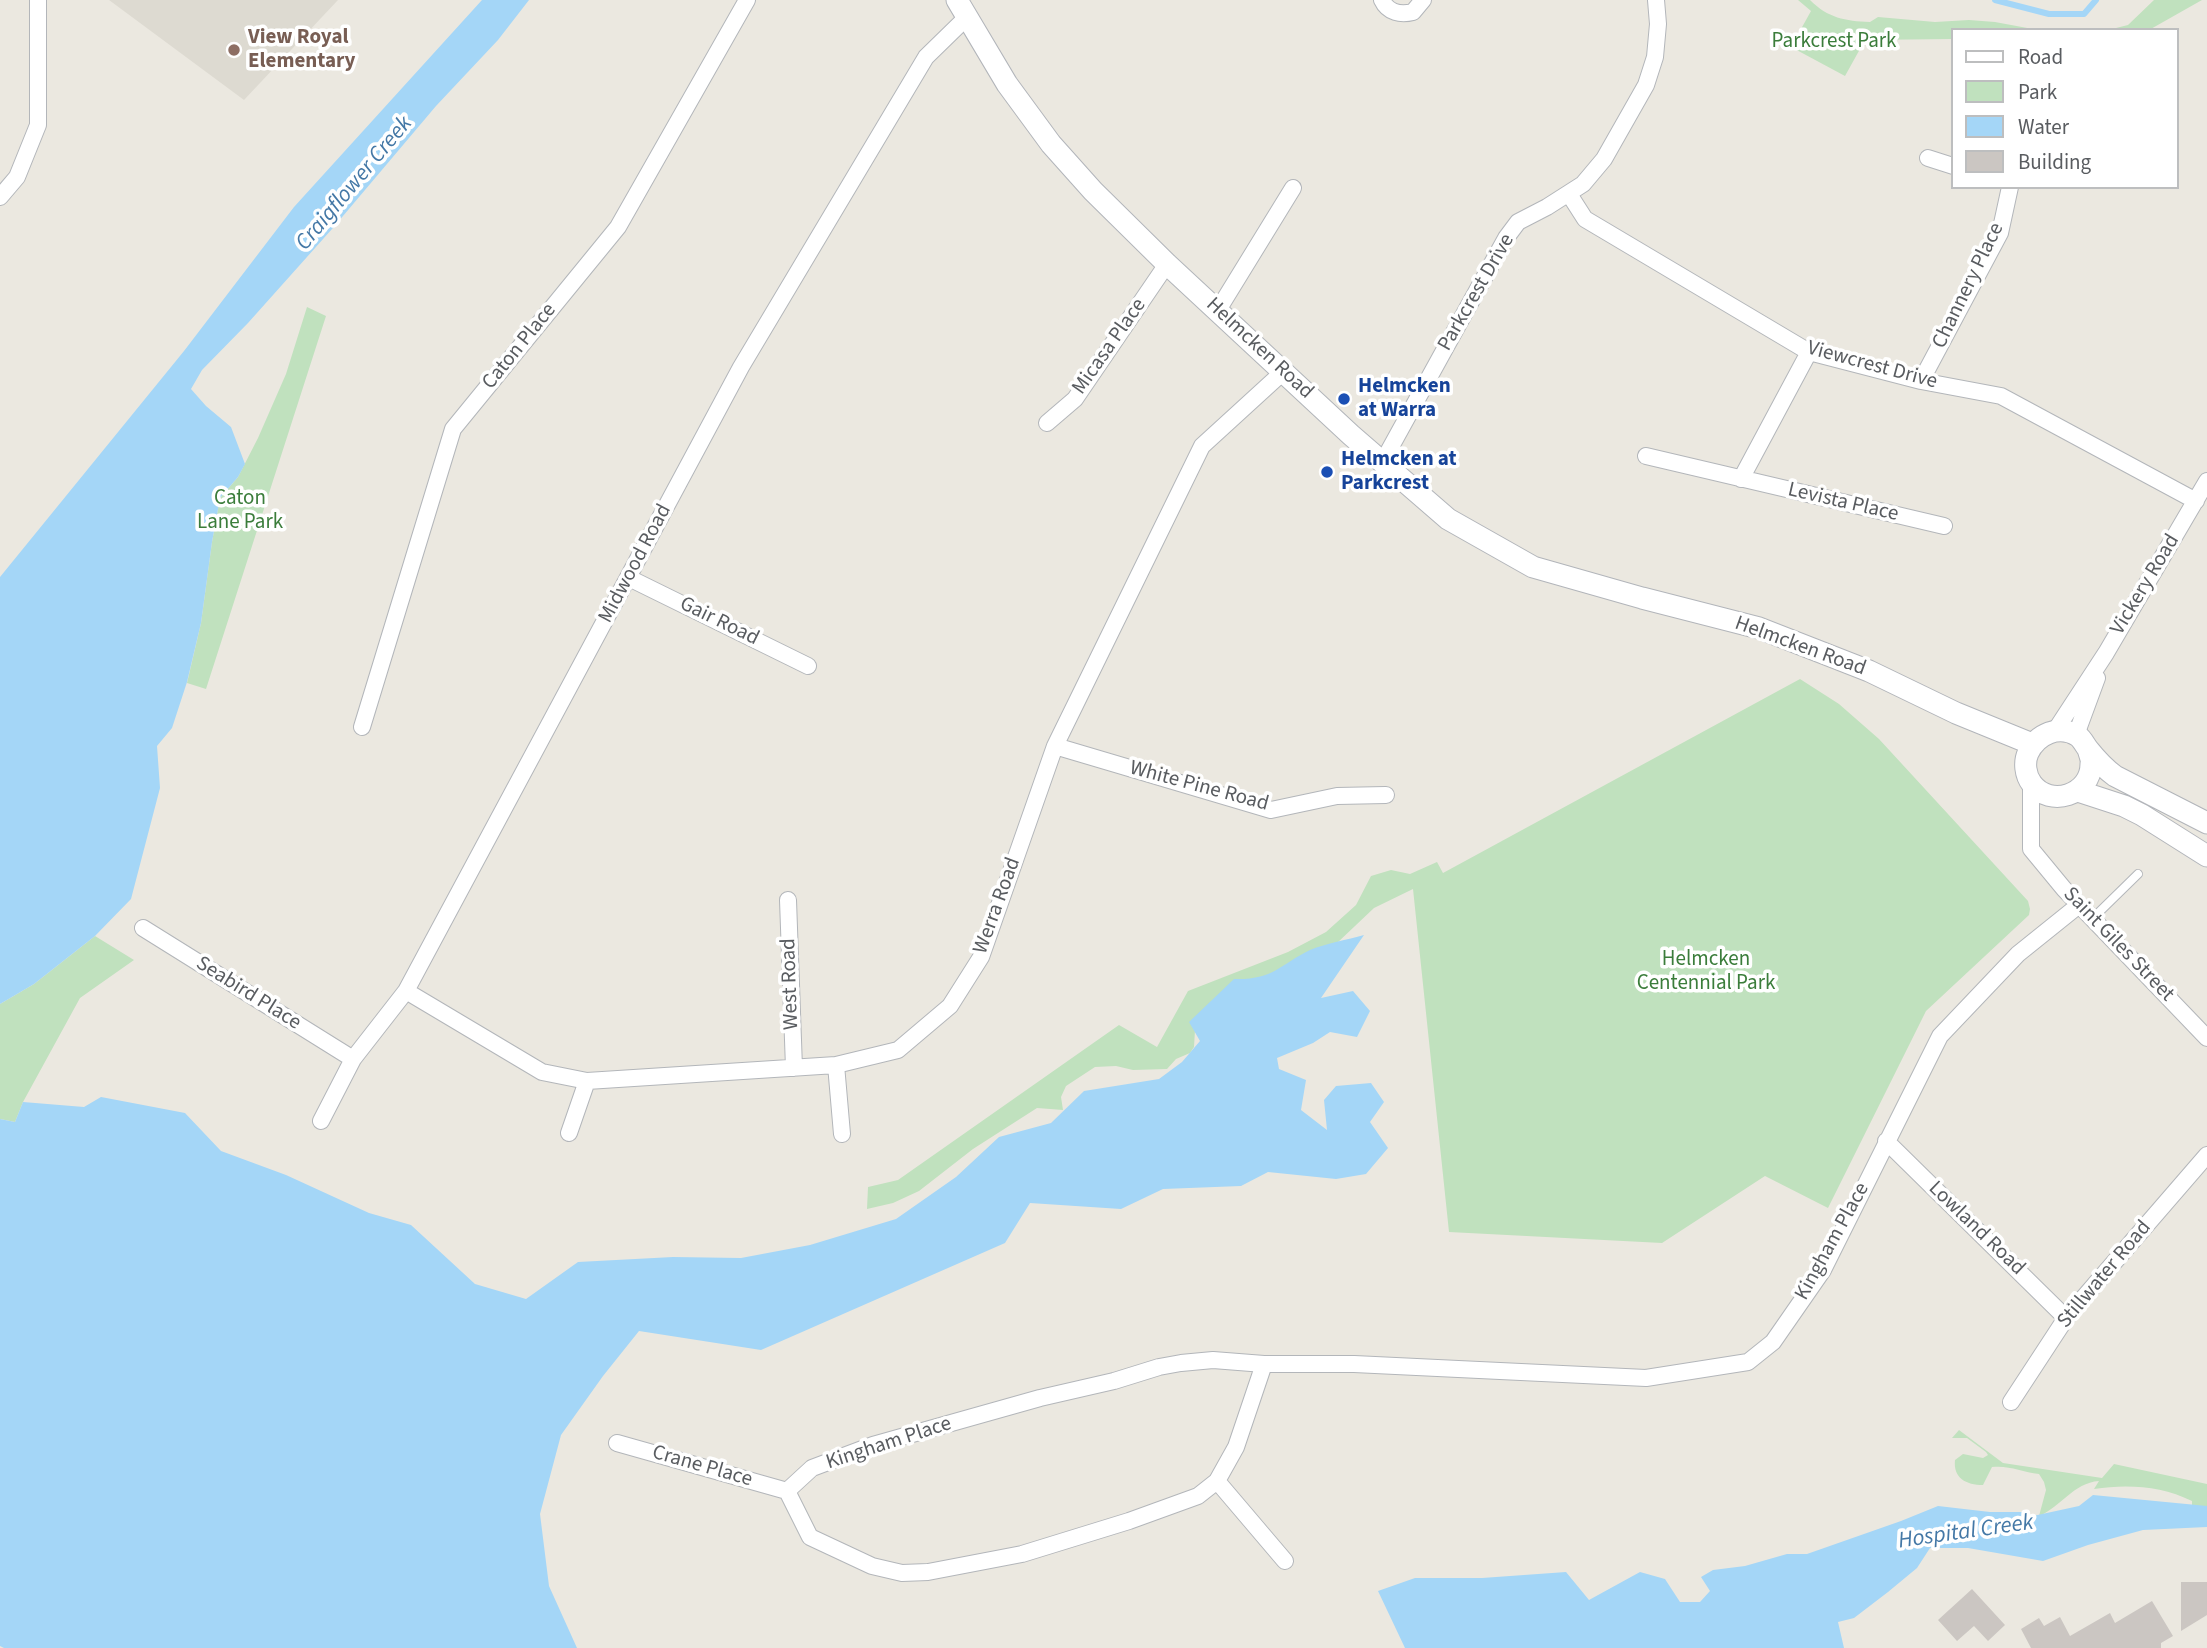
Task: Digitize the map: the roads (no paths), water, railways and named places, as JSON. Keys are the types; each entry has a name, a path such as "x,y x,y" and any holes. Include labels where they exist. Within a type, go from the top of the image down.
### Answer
{"main road":[{"name":"Helmcken Road","path":"962,9 1007,84 1051,144 1093,191 1283,372 1448,519 1533,566 1759,628 1868,671 2029,751"},
{"path":"2073,738 2092,764 2088,779 2078,791 2062,797 2038,789 2025,766 2029,751 2039,736 2073,738 2115,776 2207,823"},
{"path":"2078,791 2142,815 2207,856"}],"street":[{"path":"0,197 17,177 38,125 38,0"},
{"name":"Caton Place","path":"362,727 453,429 618,227 747,0"},
{"path":"1382,0 1391,11 1402,15 1413,12 1423,0"},
{"name":"Parkcrest Drive","path":"1382,463 1506,238 1518,222 1583,184 1604,159 1646,85 1655,57 1658,24 1656,0"},
{"name":"Midwood Road","path":"321,1121 353,1059 405,991 741,367 926,57 962,9"},
{"path":"1928,158 1952,166"},
{"path":"1217,310 1293,188"},
{"name":"Channery Place","path":"1921,381 2000,233 2010,189"},
{"name":"Viewcrest Drive","path":"1569,194 1585,219 1809,352 1921,381 2001,396 2196,501"},
{"name":"Micasa Place","path":"1047,423 1075,399 1167,264"},
{"path":"1741,479 1809,352"},
{"name":"Werra Road","path":"405,991 542,1072 587,1081 836,1065 898,1049 950,1006 981,957 1055,746 1202,446 1283,372"},
{"name":"Levista Place","path":"1646,456 1944,526"},
{"name":"Vickery Road","path":"2073,738 2106,653 2207,481"},
{"name":"Gair Road","path":"629,578 808,667"},
{"name":"White Pine Road","path":"1055,746 1271,810 1337,796 1386,795"},
{"name":"Saint Giles Street","path":"2038,789 2031,849 2092,919 2207,1038"},
{"name":"West Road","path":"788,900 794,1068"},
{"name":"Kingham Place","path":"787,1491 813,1468 873,1445 1040,1398 1181,1363 1213,1360 1264,1364 1354,1364 1646,1378 1748,1363 1773,1342 1823,1270 1940,1036 2018,954 2079,905"},
{"name":"Seabird Place","path":"143,928 353,1059"},
{"path":"836,1065 842,1134"},
{"path":"569,1133 587,1081"},
{"name":"Lowland Road","path":"1886,1141 2066,1318"},
{"name":"Stillwater Road","path":"2011,1402 2066,1318 2207,1155"},
{"path":"787,1491 810,1537 872,1566 902,1573 928,1572 1022,1554 1129,1521 1198,1496 1217,1481 1236,1447 1264,1364"},
{"name":"Crane Place","path":"617,1443 787,1491"},
{"path":"1217,1481 1285,1561"}],"lane":[{"path":"2092,919 2138,874"}],"water":[{"path":"482,0 529,0 498,40 436,106 332,229 202,370 191,389 231,427 245,464 220,498 201,623 187,682 172,728 157,746 160,788 131,899 95,936 34,984 0,1004 0,577 184,351 294,207"},
{"path":"1364,935 1321,998 1353,991 1370,1011 1357,1037 1330,1032 1313,1043 1277,1058 1279,1069 1306,1080 1301,1110 1327,1130 1324,1100 1336,1086 1371,1083 1384,1102 1370,1122 1388,1148 1366,1174 1336,1179 1268,1172 1241,1186 1163,1189 1121,1209 1030,1203 1005,1243 761,1350 639,1331 561,1435 540,1514 549,1586 577,1648 0,1646 0,1119 15,1122 23,1102 84,1107 101,1097 185,1113 221,1151 286,1175 369,1213 411,1225 475,1284 526,1299 578,1262 673,1257 741,1258 810,1245 896,1219 956,1177 999,1137 1051,1123 1084,1091 1159,1079 1182,1062 1200,1041 1189,1022 1234,979 1267,974 1310,950"},
{"name":"Hospital Creek","path":"2093,1495 2207,1506 2207,1527 2143,1530 2043,1561 1968,1548 1930,1548 1917,1568 1888,1592 1854,1618 1838,1622 1844,1648 1405,1648 1378,1591 1415,1578 1482,1578 1566,1572 1589,1600 1640,1572 1665,1579 1680,1602 1700,1602 1710,1591 1701,1577 1713,1570 1745,1566 1787,1554 1807,1554 1938,1506 1990,1512 2024,1512 2033,1516 2079,1506"}],"waterway":[{"name":"Craigflower Creek","path":"1995,0 2049,14 2084,14 2096,0"}],"place":[{"name":"View Royal Elementary","path":"234,50"},
{"name":"Helmcken at Warra","path":"1344,399"},
{"name":"Helmcken at Parkcrest","path":"1327,472"}],"park label":[{"name":"Parkcrest Park","path":"1834,42"},
{"name":"Caton Lane Park","path":"240,511"},
{"name":"Helmcken Centennial Park","path":"1706,972"}]}
